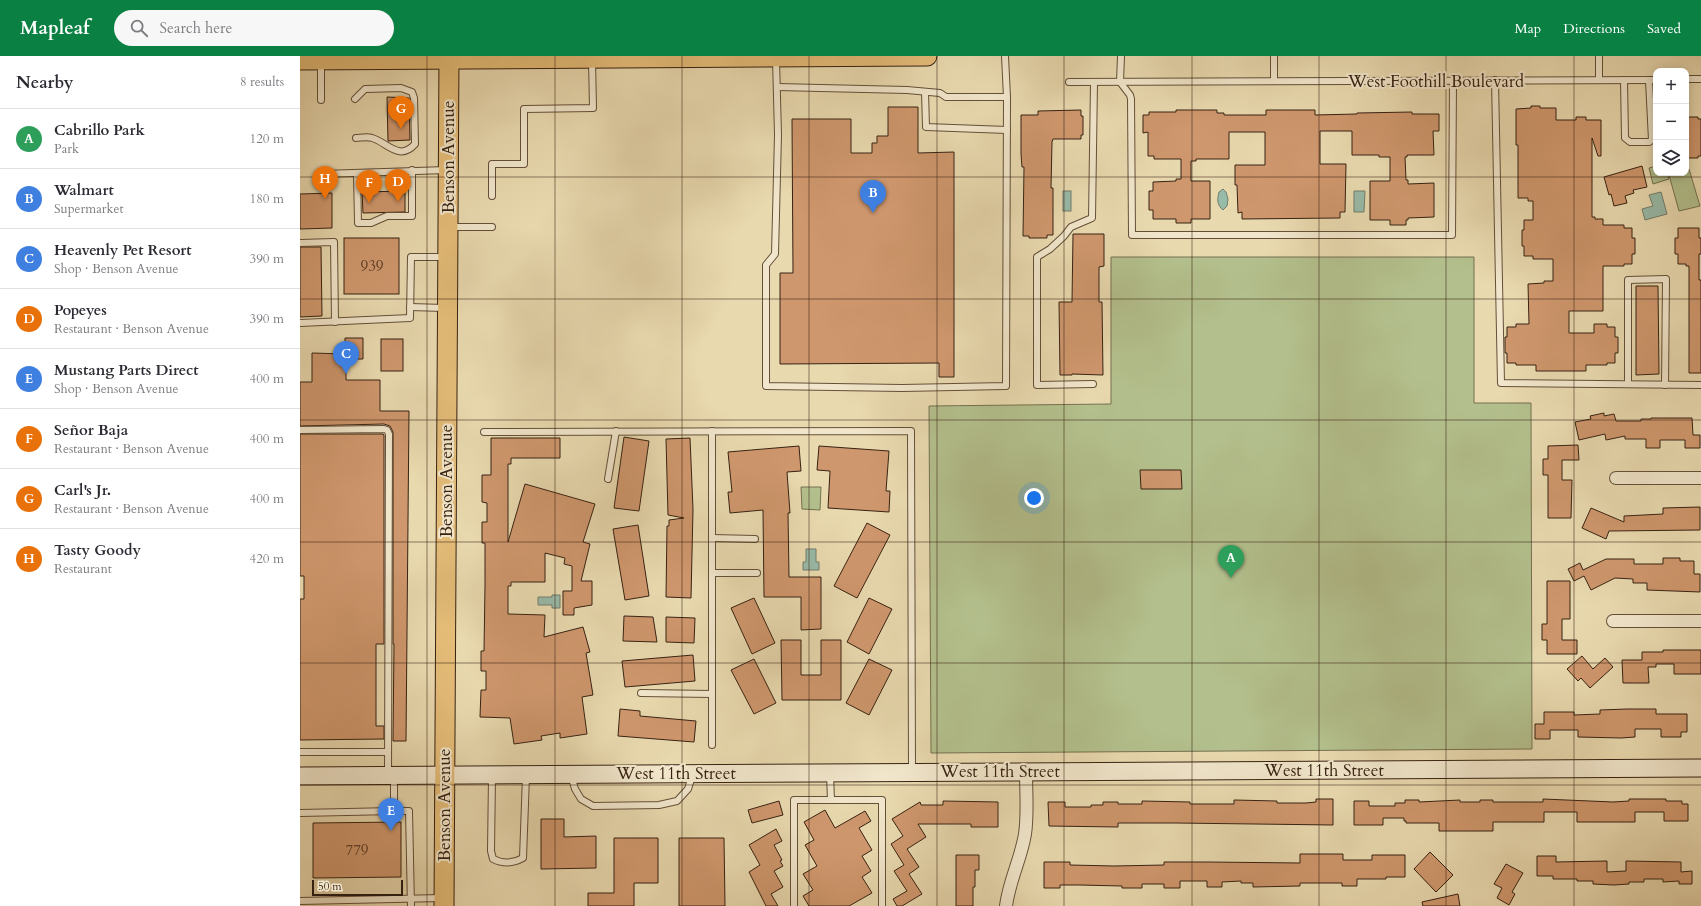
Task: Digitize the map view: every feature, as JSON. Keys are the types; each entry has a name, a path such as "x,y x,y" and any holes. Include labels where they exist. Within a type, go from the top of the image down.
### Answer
{"main road":[{"path":"300,60 449,57 592,58 927,56"},
{"name":"Benson Avenue","path":"444,902 449,57"}],"street":[{"path":"1616,478 1701,478"},
{"path":"1613,621 1701,621"},
{"name":"West 11th Street","path":"300,776 444,776 492,774 526,775 694,772 1026,772 1701,768"},
{"path":"1006,906 1008,891 1015,874 1025,834 1026,772"}],"lane":[{"path":"776,57 778,135 775,254 766,265 766,386 902,388 1006,386 1006,56"},
{"path":"1121,56 1120,82 1130,95 1132,235 1452,235 1452,80"},
{"path":"1274,56 1274,81"},
{"path":"1599,56 1599,80"},
{"path":"492,196 492,164 524,164 524,109 593,108 592,58"},
{"path":"321,60 321,100"},
{"path":"1689,79 1701,79"},
{"path":"1495,80 1501,383 1701,385"},
{"path":"1624,80 1625,138 1630,142 1649,142 1652,140 1653,80"},
{"name":"West Foothill Boulevard","path":"1069,82 1653,80"},
{"path":"1093,384 1037,385 1037,257 1050,249 1071,227 1092,218 1094,82"},
{"path":"777,86 925,92 940,93 946,97 1007,97"},
{"path":"355,99 365,89 401,88 412,92 415,144 410,149 402,151 391,149 372,138 356,138"},
{"path":"925,92 926,127 1007,130"},
{"path":"357,173 358,223 371,223 387,216 412,216 412,170"},
{"path":"322,174 448,170"},
{"path":"448,227 492,227"},
{"path":"300,243 334,242 336,322"},
{"path":"300,323 410,318 411,257 448,257"},
{"path":"1628,384 1628,280 1666,279 1665,385"},
{"path":"410,307 447,308"},
{"path":"300,430 384,429 387,430 389,434 388,752 394,811"},
{"path":"608,479 616,431"},
{"path":"712,431 712,745"},
{"path":"484,432 911,431 912,772"},
{"path":"712,538 755,539"},
{"path":"712,573 757,573"},
{"path":"641,693 712,694"},
{"path":"300,752 388,752"},
{"path":"570,774 575,789 581,799 593,806 659,805 677,801 688,789 694,772"},
{"path":"830,772 831,800"},
{"path":"492,774 491,851 493,859 499,862 516,862 523,858 526,775"},
{"path":"794,906 794,800 882,800 882,906"},
{"path":"300,813 409,811 411,906"},
{"path":"300,900 411,897 444,902"}],"green space":[{"path":"1653,167 1653,176 1668,176 1669,179 1653,184 1649,168"},
{"path":"1689,169 1700,206 1679,211 1669,176 1689,176"},
{"path":"1111,257 1474,257 1474,403 1531,403 1532,749 931,753 929,406 1111,404"},
{"path":"801,487 821,487 820,510 802,509"}],"shaded area":[{"path":"1223,189 1226,192 1228,199 1227,206 1223,210 1218,200 1219,192"},
{"path":"1063,191 1071,191 1071,211 1063,211"},
{"path":"1354,191 1365,191 1364,212 1354,212"},
{"path":"1661,192 1667,214 1645,220 1642,209 1653,206 1649,195"},
{"path":"806,549 816,549 816,562 819,562 819,570 803,570 803,562 806,562"},
{"path":"552,595 560,595 560,608 552,608 552,605 538,605 538,597 552,597"}],"building":[{"path":"387,97 409,98 410,140 388,141"},
{"path":"1531,106 1540,106 1540,108 1556,108 1556,120 1576,120 1576,117 1586,117 1586,120 1601,120 1601,156 1598,156 1592,138 1592,217 1595,217 1595,219 1603,219 1603,225 1624,225 1624,228 1632,228 1632,238 1635,238 1635,254 1632,254 1632,264 1624,264 1624,266 1603,266 1603,311 1569,311 1569,333 1594,333 1594,324 1607,324 1607,327 1615,327 1615,337 1618,337 1618,353 1615,353 1615,363 1607,363 1607,365 1586,365 1586,371 1536,371 1536,365 1516,365 1516,363 1507,363 1507,353 1505,353 1505,337 1507,337 1507,327 1516,327 1516,324 1529,324 1528,284 1553,281 1553,259 1533,259 1533,256 1524,256 1524,246 1522,246 1522,230 1524,230 1524,220 1533,220 1533,201 1528,201 1528,198 1518,198 1516,109 1531,108"},
{"path":"888,107 918,107 918,153 954,152 954,377 939,377 939,363 780,364 780,273 793,273 792,119 851,119 851,153 872,153 872,143 877,143 877,136 888,136"},
{"path":"1081,110 1081,116 1083,116 1083,135 1081,135 1081,139 1053,139 1052,142 1051,188 1053,188 1053,235 1047,235 1047,238 1029,238 1029,236 1023,236 1024,167 1022,167 1021,154 1021,115 1038,115 1038,111"},
{"path":"1176,110 1217,110 1217,113 1224,113 1224,115 1266,115 1266,110 1315,110 1315,115 1412,112 1412,114 1439,114 1439,131 1433,131 1434,155 1407,155 1407,157 1405,157 1406,180 1408,180 1408,184 1434,183 1434,217 1408,218 1408,220 1406,220 1406,225 1390,225 1390,220 1370,220 1370,181 1390,181 1390,157 1379,157 1379,155 1352,155 1352,131 1320,131 1320,164 1346,164 1345,212 1340,212 1340,218 1242,219 1242,212 1238,213 1237,185 1235,185 1235,165 1265,165 1265,132 1229,132 1229,159 1196,159 1196,161 1191,161 1191,181 1210,181 1210,219 1191,219 1191,223 1176,223 1176,219 1153,219 1153,210 1149,210 1149,191 1153,191 1153,182 1176,181 1176,179 1181,179 1181,159 1154,159 1154,156 1148,156 1148,132 1143,133 1143,115 1149,115 1149,112 1176,112"},
{"path":"1689,117 1698,117 1698,119 1701,119 1701,156 1698,156 1698,158 1689,158"},
{"path":"1642,166 1647,187 1633,190 1634,193 1625,196 1627,203 1614,206 1604,177"},
{"path":"405,191 405,212 363,213 362,192"},
{"path":"332,193 332,228 300,229 300,194"},
{"path":"1678,228 1699,228 1699,238 1701,238 1701,254 1699,254 1699,280 1701,280 1701,373 1689,373 1689,266 1686,266 1686,264 1678,264 1678,254 1675,254 1675,238 1678,238"},
{"path":"1073,234 1104,234 1104,266 1099,267 1099,302 1102,302 1103,375 1060,375 1059,302 1072,302"},
{"path":"344,238 399,238 399,294 344,294"},
{"path":"300,247 321,247 322,316 300,317"},
{"path":"1636,286 1658,286 1659,374 1636,375"},
{"path":"345,338 363,338 363,359 346,359 346,380 380,380 380,411 409,411 406,741 393,741 393,432 390,426 384,424 300,426 300,382 312,382 312,353 345,354"},
{"path":"381,339 403,339 403,371 381,371"},
{"path":"1604,413 1604,416 1614,414 1616,421 1641,421 1641,419 1651,418 1692,418 1693,435 1700,435 1700,448 1685,448 1685,440 1660,440 1660,448 1646,448 1646,439 1625,439 1625,436 1606,440 1605,434 1579,440 1575,422 1591,419 1590,416"},
{"path":"300,434 384,435 384,644 376,644 376,726 384,726 384,739 300,740 300,599 304,599 304,576 300,576"},
{"path":"624,437 649,441 639,511 614,508"},
{"path":"491,438 560,438 560,458 511,458 511,464 508,464 508,542 525,484 595,504 583,542 590,544 581,581 592,581 592,605 574,608 574,615 563,615 563,591 572,591 572,566 564,564 565,558 545,553 545,582 511,582 511,586 508,586 508,614 545,615 544,637 583,627 590,652 586,653 593,695 582,697 587,734 560,738 560,733 541,736 542,740 514,744 510,718 480,717 481,690 486,690 486,671 481,671 481,651 484,651 485,585 485,543 482,543 482,522 487,522 487,503 482,502 482,475 491,475"},
{"path":"690,438 693,509 691,598 666,597 667,526 669,526 669,520 684,518 668,515 666,439"},
{"path":"1578,445 1579,460 1562,460 1562,480 1572,480 1571,518 1548,518 1548,475 1543,475 1543,459 1548,459 1548,446"},
{"path":"799,446 801,471 787,472 790,513 788,513 789,577 821,577 821,629 801,630 801,597 764,597 763,510 730,513 728,492 732,492 728,452"},
{"path":"819,446 889,451 886,491 890,491 889,512 828,508 830,471 817,470"},
{"path":"1140,470 1181,470 1182,489 1141,489"},
{"path":"1700,507 1700,530 1609,531 1606,539 1582,528 1591,508 1624,522 1624,516 1663,514 1663,508"},
{"path":"867,523 890,535 857,598 834,586"},
{"path":"638,525 649,596 625,600 613,529"},
{"path":"1663,558 1680,558 1680,561 1694,561 1694,574 1700,574 1700,592 1647,590 1647,583 1633,583 1633,579 1615,578 1591,590 1584,576 1574,581 1568,569 1580,563 1583,570 1606,559 1634,559 1634,564 1663,564"},
{"path":"1547,581 1570,581 1570,619 1562,619 1562,640 1577,640 1577,654 1547,654 1547,640 1542,640 1542,624 1547,624"},
{"path":"754,598 775,643 752,654 731,608"},
{"path":"869,598 892,609 869,654 847,642"},
{"path":"624,616 653,617 657,642 623,641"},
{"path":"666,617 695,618 694,643 666,642"},
{"path":"781,640 801,640 801,675 821,675 821,640 841,640 841,700 782,700"},
{"path":"1663,650 1701,650 1701,674 1674,674 1674,664 1656,664 1656,667 1648,667 1649,683 1623,683 1622,660 1642,660 1642,652 1663,652"},
{"path":"693,655 695,681 625,687 622,661"},
{"path":"1582,656 1593,669 1605,658 1613,667 1590,688 1581,678 1578,681 1567,669"},
{"path":"754,659 776,703 754,714 731,670"},
{"path":"869,659 892,670 869,715 846,703"},
{"path":"620,709 640,711 640,716 696,721 694,742 618,736"},
{"path":"1656,709 1656,714 1687,714 1687,732 1681,732 1681,737 1661,737 1661,729 1635,729 1635,737 1621,738 1578,737 1578,730 1550,730 1550,739 1535,739 1535,724 1544,724 1544,712 1574,712 1574,715 1600,714 1600,710"},
{"path":"1316,799 1333,799 1333,825 1118,823 1118,827 1049,826 1048,802 1065,802 1065,807 1091,807 1091,805 1103,805 1103,802 1118,802 1118,804 1142,804 1142,801 1190,802 1190,804 1234,804 1234,800 1277,801 1277,803 1306,803 1316,802"},
{"path":"1543,799 1613,802 1629,801 1629,799 1666,799 1666,801 1682,801 1682,804 1688,804 1688,821 1664,821 1664,812 1635,812 1635,822 1577,822 1577,812 1544,812 1544,822 1493,822 1493,831 1439,831 1439,823 1406,823 1404,818 1383,818 1383,825 1354,825 1354,801 1369,801 1369,806 1395,806 1395,803 1405,803 1405,800 1419,800 1419,802 1460,800 1460,802 1480,802 1480,800 1493,800 1493,802 1543,802"},
{"path":"779,801 783,815 752,823 748,810"},
{"path":"943,801 998,802 998,827 971,827 971,824 918,824 926,837 907,849 919,867 909,874 922,894 902,906 897,906 893,899 907,891 894,871 904,865 891,844 903,836 892,819 920,802 921,805 943,805"},
{"path":"825,810 835,828 865,811 871,821 859,828 872,850 862,856 871,871 862,877 872,893 849,906 809,906 803,896 813,890 803,874 817,866 805,845 814,840 804,822"},
{"path":"541,819 564,819 564,837 596,836 596,868 541,869"},
{"path":"401,822 401,877 313,878 313,823"},
{"path":"776,829 782,841 774,845 782,860 780,861 783,866 774,871 783,887 771,894 778,906 766,906 749,872 760,865 749,845"},
{"path":"614,838 658,838 658,883 634,883 634,906 588,906 588,893 614,893"},
{"path":"679,838 724,838 725,906 679,906"},
{"path":"1430,852 1453,875 1436,892 1414,869"},
{"path":"1300,854 1343,854 1343,860 1372,860 1372,855 1405,855 1405,877 1386,877 1386,879 1357,879 1357,886 1342,886 1342,883 1300,883 1300,886 1253,887 1253,883 1241,883 1241,881 1222,882 1222,887 1207,887 1207,881 1180,881 1180,888 1164,888 1164,884 1142,884 1142,888 1122,888 1122,886 1060,885 1060,888 1044,888 1044,862 1070,862 1070,865 1114,866 1164,865 1164,862 1300,863"},
{"path":"956,855 979,855 979,870 975,870 975,887 973,887 973,906 956,906"},
{"path":"1537,856 1556,856 1556,862 1607,861 1607,872 1626,871 1626,861 1681,862 1681,872 1692,871 1692,884 1679,884 1679,881 1663,882 1663,879 1644,879 1644,882 1629,882 1629,884 1614,885 1593,884 1593,881 1577,881 1577,879 1553,879 1553,876 1537,876"},
{"path":"1506,864 1523,873 1512,892 1515,894 1509,905 1497,898 1502,888 1494,884"},
{"path":"1458,894 1460,906 1423,906 1422,902"}],"place":[{"name":"Carl's Jr.","path":"401,129"},
{"name":"Tasty Goody","path":"325,199"},
{"name":"Popeyes","path":"398,202"},
{"name":"Señor Baja","path":"369,203"},
{"name":"Walmart","path":"873,213"},
{"name":"Heavenly Pet Resort","path":"346,374"},
{"name":"Cabrillo Park","path":"1231,578"},
{"name":"Mustang Parts Direct","path":"391,831"}]}
